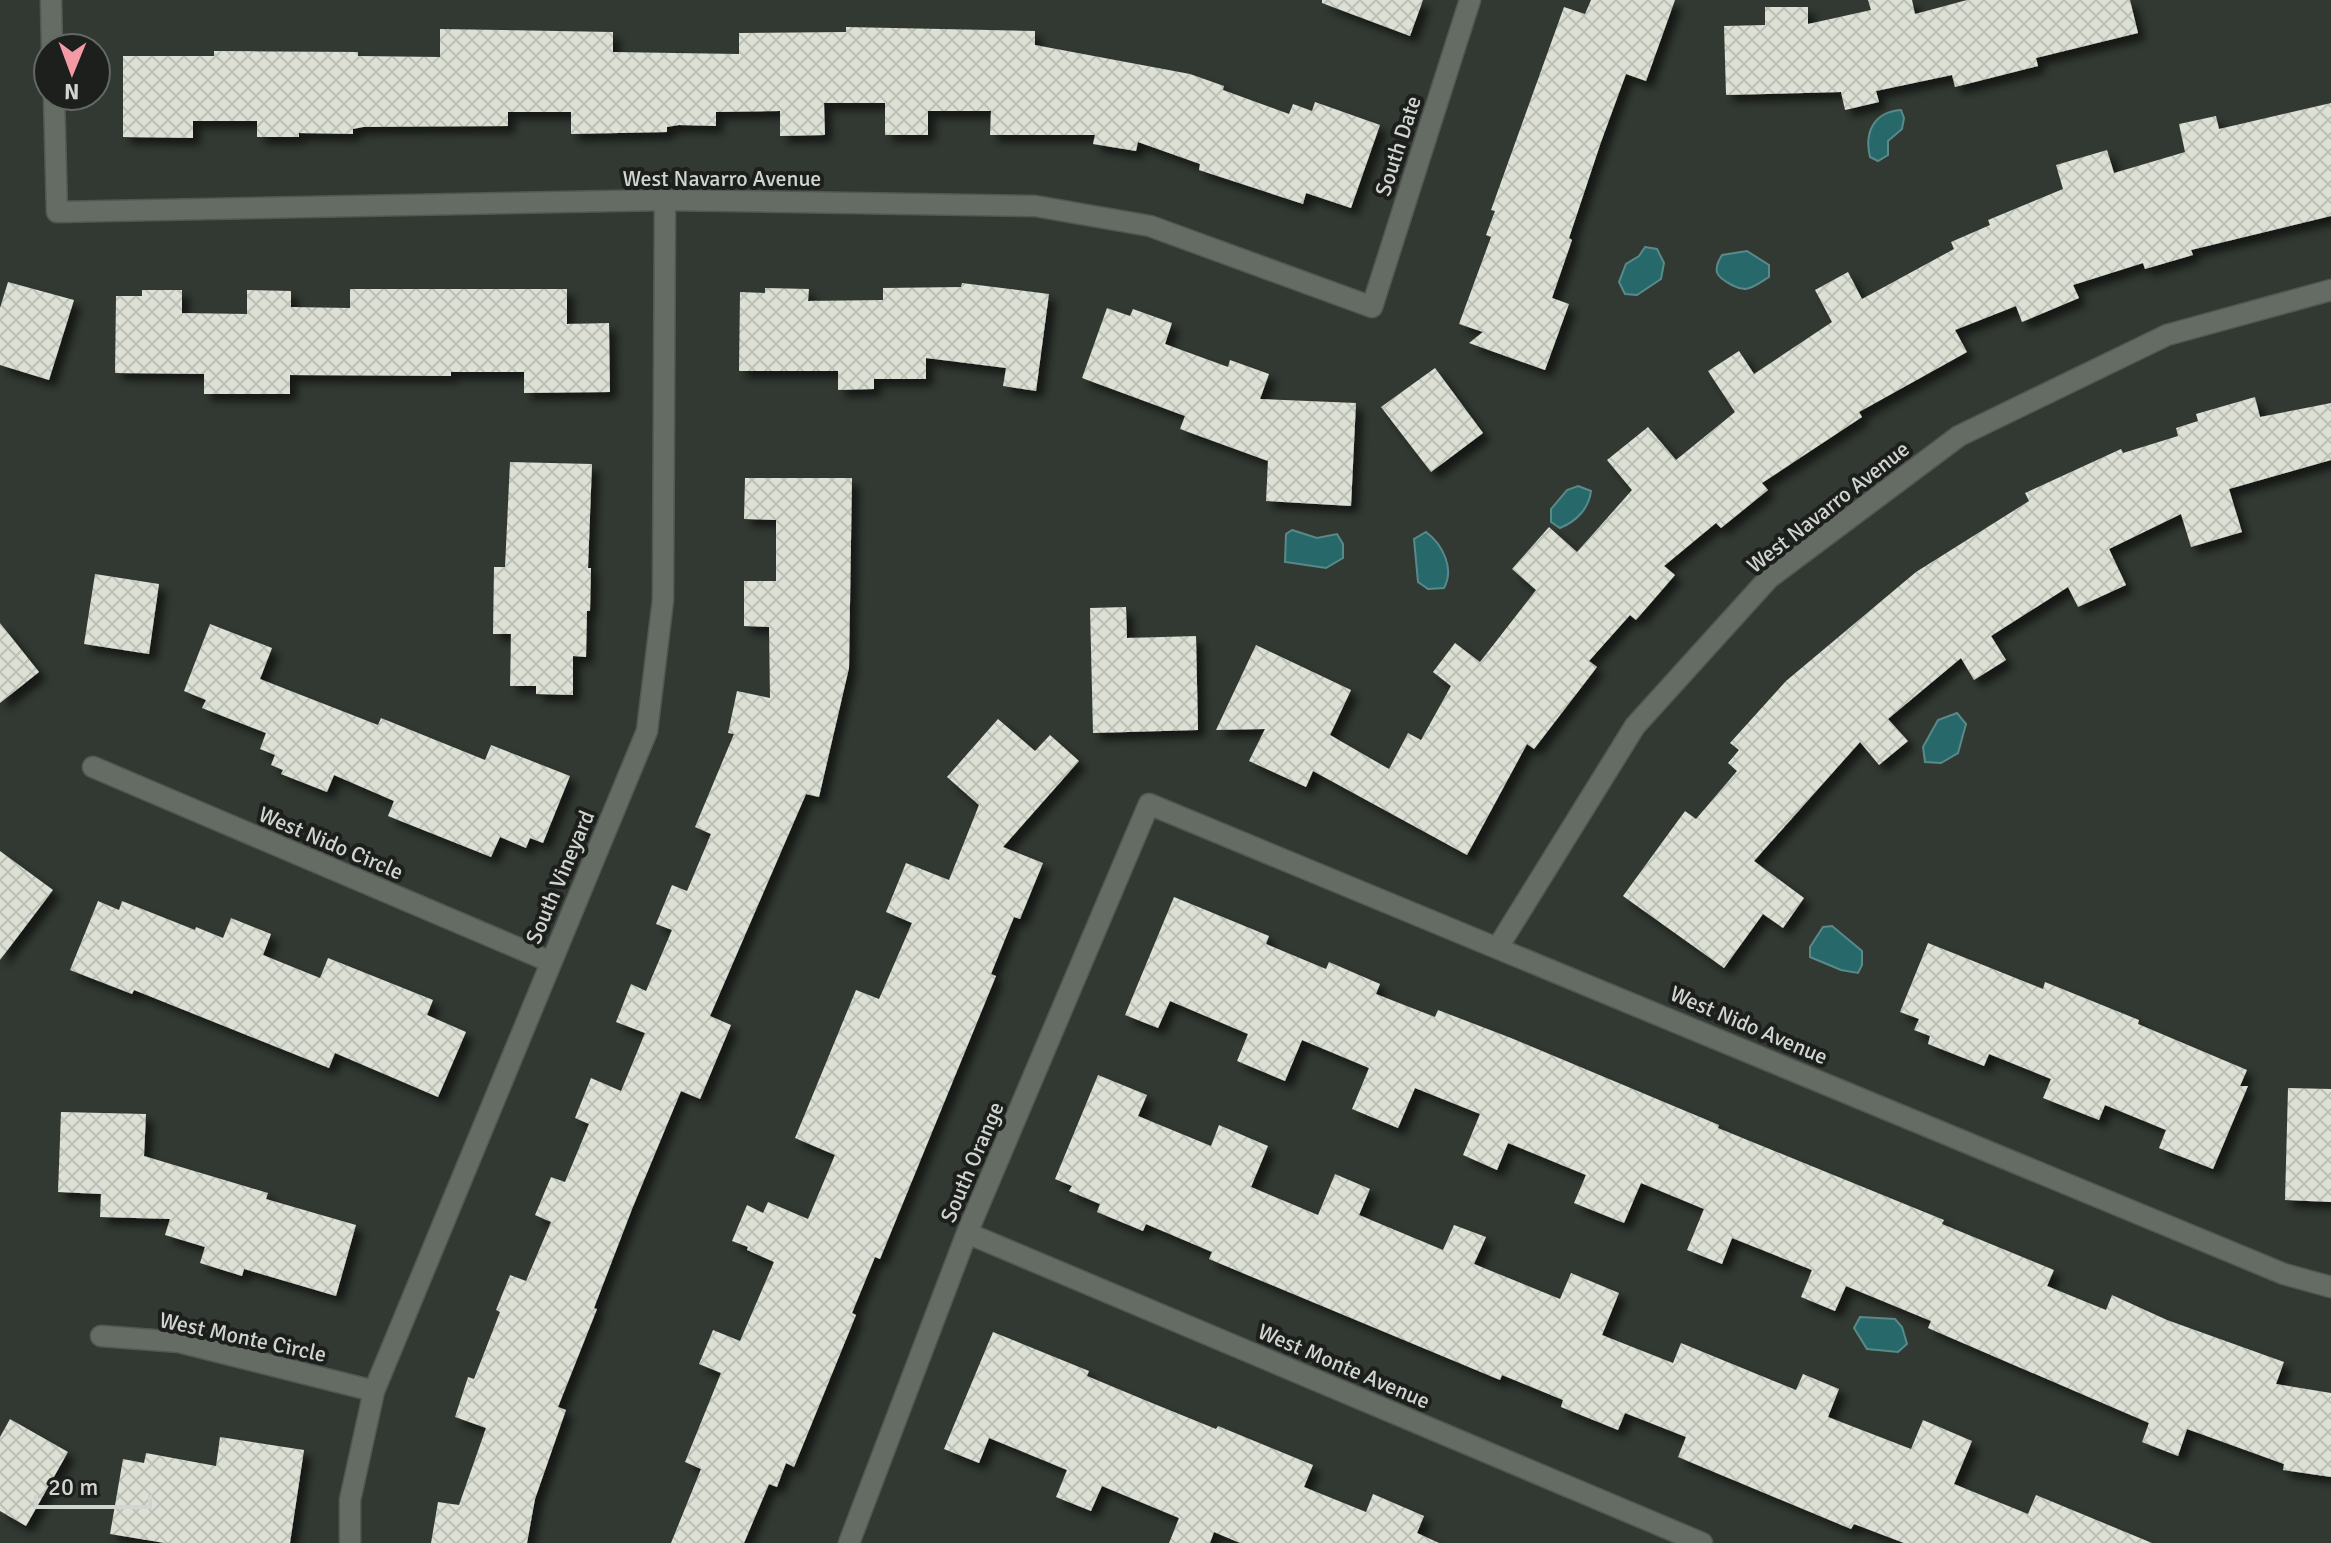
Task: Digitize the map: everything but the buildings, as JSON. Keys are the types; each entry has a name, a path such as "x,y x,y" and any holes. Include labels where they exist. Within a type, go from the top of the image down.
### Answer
{"street":[{"path":"51,0 52,32"},
{"name":"South Date","path":"1372,307 1470,0"},
{"name":"West Navarro Avenue","path":"54,112 57,212 665,200 1035,206 1150,226 1372,307"},
{"name":"South Vineyard","path":"350,1543 350,1500 374,1391 647,731 663,600 665,200"},
{"name":"West Navarro Avenue","path":"1498,947 1635,726 1769,578 1959,436 2167,335 2331,290"},
{"name":"West Nido Circle","path":"93,767 551,962"},
{"name":"West Nido Avenue","path":"1149,804 2284,1274 2331,1287"},
{"name":"South Orange","path":"849,1543 967,1233 1149,804"},
{"name":"West Monte Avenue","path":"967,1233 1702,1543"},
{"name":"West Monte Circle","path":"101,1336 179,1342 374,1391"}],"water":[{"path":"1901,110 1904,118 1902,129 1888,141 1888,155 1878,161 1870,157 1869,139 1873,125 1884,115"},
{"path":"1645,247 1657,249 1664,263 1661,279 1637,295 1625,294 1619,282 1626,264 1639,256"},
{"path":"1747,251 1769,265 1769,277 1752,287 1741,289 1719,276 1717,265 1722,255"},
{"path":"1578,486 1591,491 1588,503 1577,518 1560,528 1551,522 1551,509 1567,490"},
{"path":"1292,530 1317,538 1337,534 1343,544 1343,558 1326,568 1285,562 1286,534"},
{"path":"1426,532 1445,557 1448,572 1444,588 1428,589 1418,582 1414,539"},
{"path":"1957,713 1966,724 1958,753 1941,763 1925,762 1923,747 1938,720"},
{"path":"1832,926 1862,951 1862,965 1858,973 1841,970 1810,957 1810,947 1823,927"},
{"path":"1860,1317 1895,1319 1902,1327 1907,1344 1898,1352 1867,1349 1854,1328"}]}
